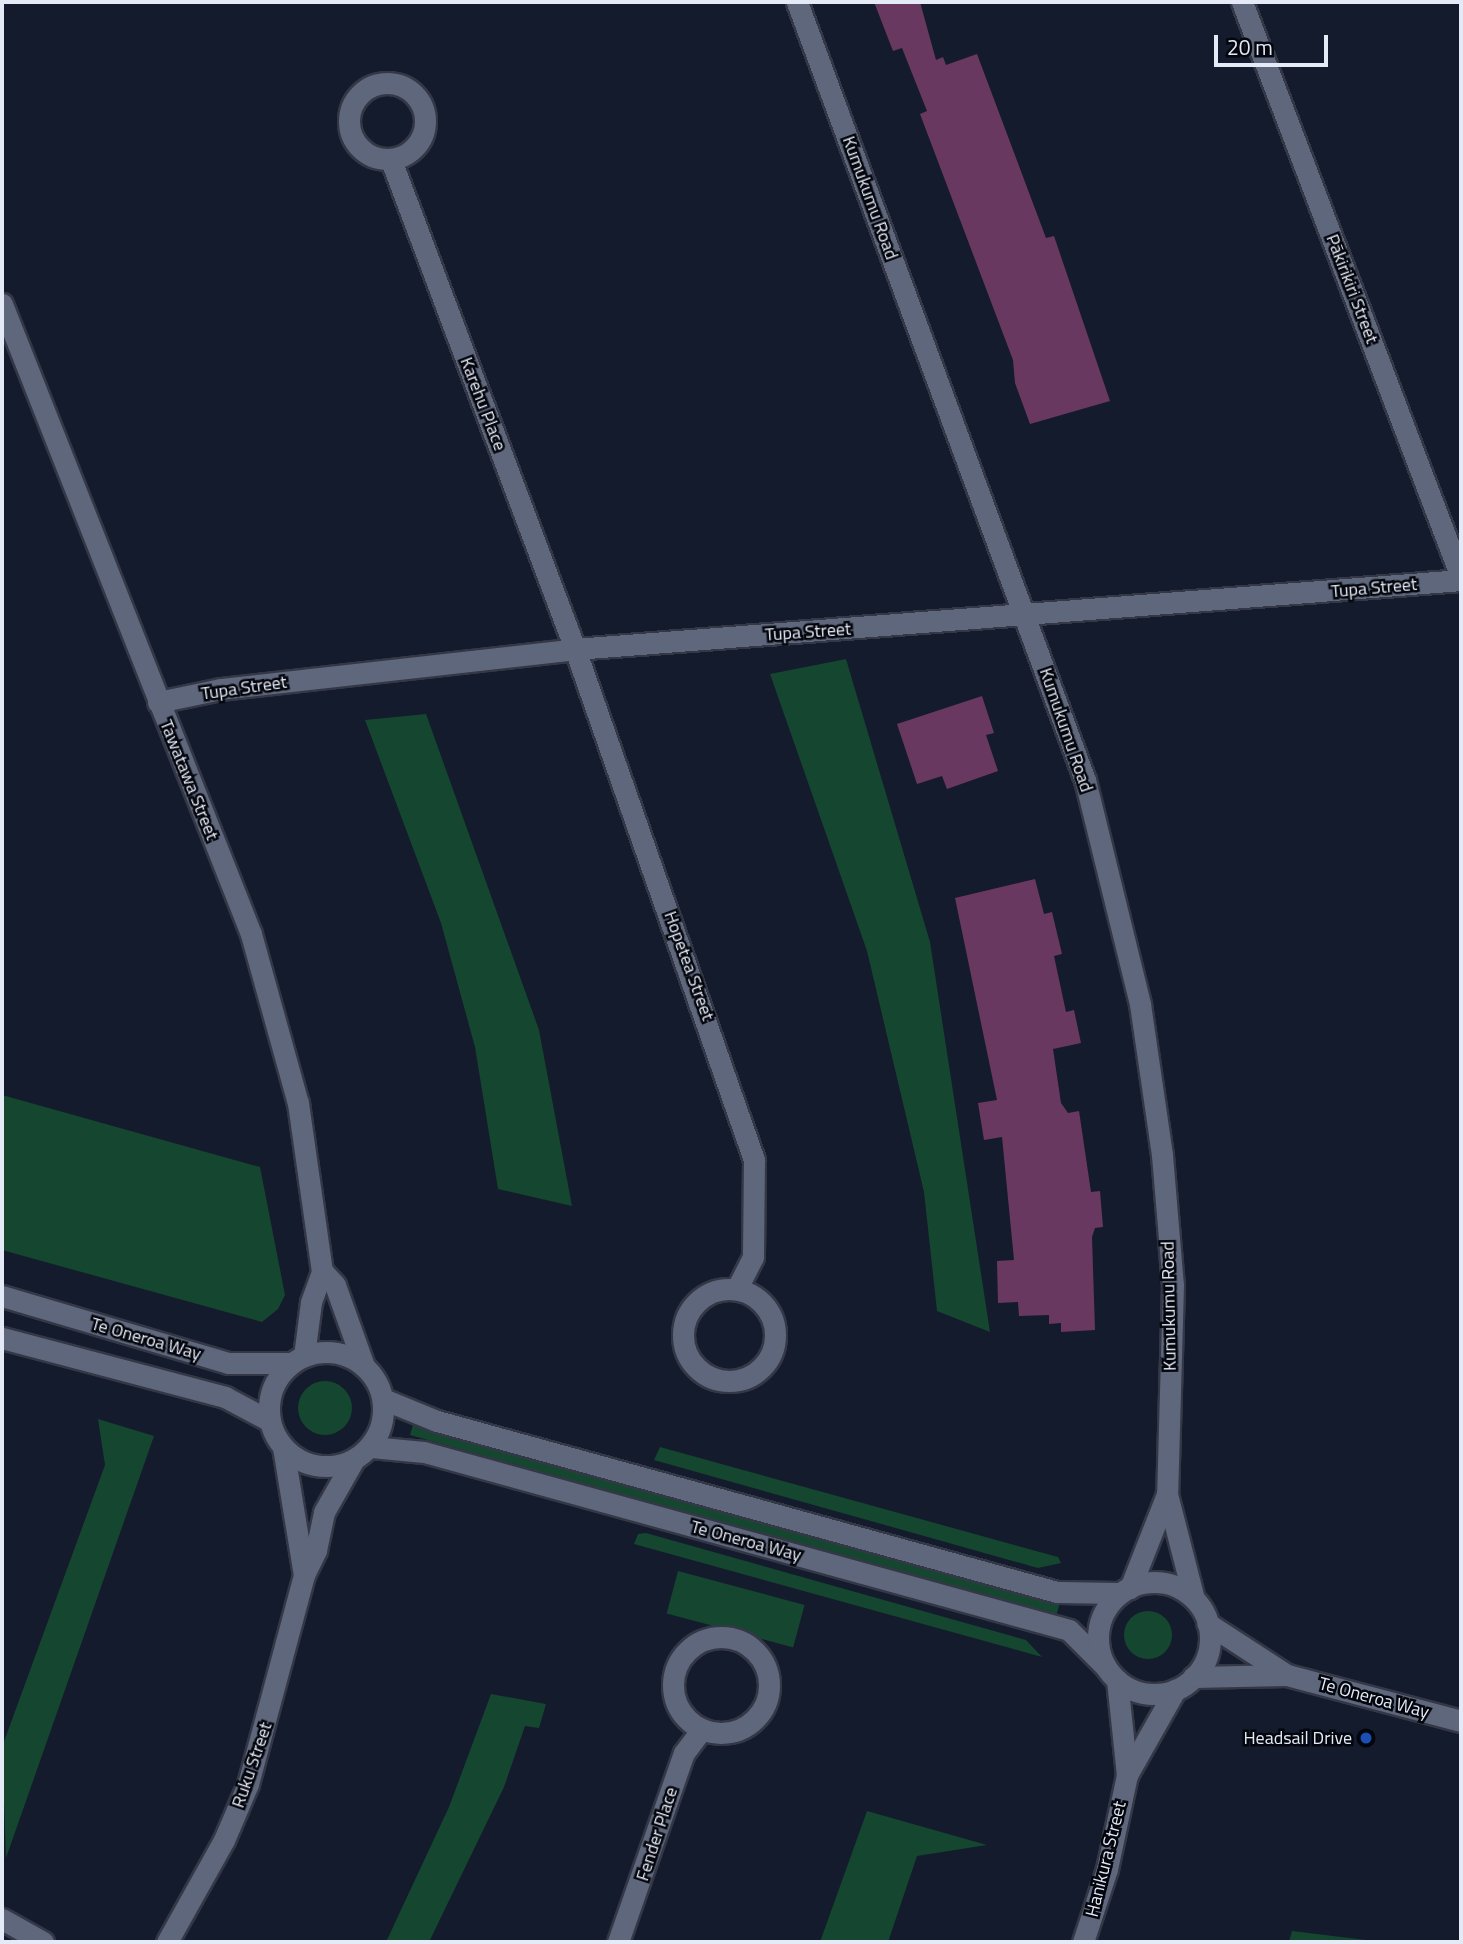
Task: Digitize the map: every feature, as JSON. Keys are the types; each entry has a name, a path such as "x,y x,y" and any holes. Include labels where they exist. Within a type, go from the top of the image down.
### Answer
{"street":[{"name":"Kumukumu Road","path":"797,2 1085,780 1140,1004 1173,1285 1167,1494 1194,1599"},
{"name":"Pākirikiri Street","path":"1242,2 1461,579"},
{"name":"Karehu Place","path":"391,160 575,649"},
{"name":"Tawatawa Street","path":"2,304 251,934 298,1103 322,1271 311,1302 298,1360"},
{"name":"Tupa Street","path":"158,702 221,689 575,649 1025,616 1461,579"},
{"name":"Hopetea Street","path":"575,649 754,1160 753,1257 737,1289"},
{"name":"Tawatawa Street","path":"322,1271 335,1285 364,1366"},
{"path":"737,1289 766,1307 775,1339 771,1356 755,1374 737,1382 714,1380 688,1358 682,1328 700,1298 737,1289"},
{"name":"Te Oneroa Way","path":"2,1296 228,1363 298,1360 330,1352 364,1366"},
{"name":"Te Oneroa Way","path":"2,1338 225,1396 270,1421"},
{"path":"298,1360 272,1389 270,1421 283,1447 318,1467 353,1461 371,1447 380,1432 383,1399 364,1366"},
{"name":"Te Oneroa Way","path":"383,1399 437,1421 1057,1592 1125,1591 1166,1583 1194,1599 1207,1623 1287,1675"},
{"name":"Ruku Street","path":"283,1447 304,1575"},
{"name":"Te Oneroa Way","path":"371,1447 425,1452 1069,1630 1112,1674 1146,1694 1175,1690"},
{"name":"Ruku Street","path":"167,1942 224,1840 248,1784 304,1575 316,1550 324,1512 353,1461"},
{"name":"Kumukumu Road","path":"1125,1591 1167,1494"},
{"path":"1112,1674 1098,1635 1109,1605 1125,1591"},
{"name":"Te Oneroa Way","path":"1194,1677 1206,1660 1207,1623"},
{"path":"726,1637 746,1643 761,1657 769,1676 768,1697 742,1728 723,1733 702,1729 676,1702 678,1664 706,1639 726,1637"},
{"name":"Hanikura Street","path":"1112,1674 1127,1775"},
{"name":"Te Oneroa Way","path":"1194,1677 1287,1675 1461,1721"},
{"path":"1175,1690 1194,1677"},
{"name":"Hanikura Street","path":"1083,1942 1107,1869 1127,1775 1175,1690"},
{"name":"Fender Place","path":"618,1942 684,1753 702,1729"},
{"path":"2,1919 43,1942"}],"green space":[{"path":"846,659 930,942 990,1332 937,1311 924,1192 867,951 770,674"},
{"path":"426,714 539,1030 572,1206 498,1189 475,1047 441,923 365,720"},
{"path":"2,1095 260,1167 285,1295 278,1309 262,1322 2,1250"},
{"path":"325,1381 344,1389 352,1408 344,1427 325,1435 306,1427 298,1408 306,1389"},
{"path":"98,1419 154,1436 6,1858 2,1747 105,1465"},
{"path":"413,1425 1060,1602 1056,1617 410,1435"},
{"path":"660,1447 1058,1557 1061,1563 1038,1568 654,1460"},
{"path":"646,1533 1026,1640 1042,1657 634,1544 638,1534"},
{"path":"678,1571 805,1605 793,1647 667,1614"},
{"path":"1148,1611 1165,1618 1172,1635 1165,1652 1148,1659 1131,1652 1124,1635 1131,1618"},
{"path":"491,1694 546,1704 539,1728 525,1726 504,1787 429,1942 386,1942 449,1807"},
{"path":"867,1811 987,1845 917,1856 888,1942 820,1942"},
{"path":"1292,1931 1366,1940 1289,1942"}],"building":[{"path":"874,2 920,2 936,60 943,57 946,65 977,54 1046,238 1054,236 1110,401 1030,424 1015,383 1013,360 920,114 927,111 902,48 893,51"},
{"path":"982,696 994,733 986,735 998,771 947,789 942,776 917,784 897,724"},
{"path":"1035,879 1044,914 1052,912 1062,954 1054,956 1066,1012 1074,1010 1081,1043 1053,1049 1061,1103 1068,1113 1079,1111 1091,1192 1100,1191 1103,1227 1095,1228 1092,1237 1095,1330 1061,1332 1061,1323 1049,1324 1049,1315 1019,1316 1018,1302 998,1303 997,1261 1014,1260 1002,1137 984,1140 978,1103 997,1100 955,898"}],"place":[{"name":"Headsail Drive","path":"1366,1738"}]}
